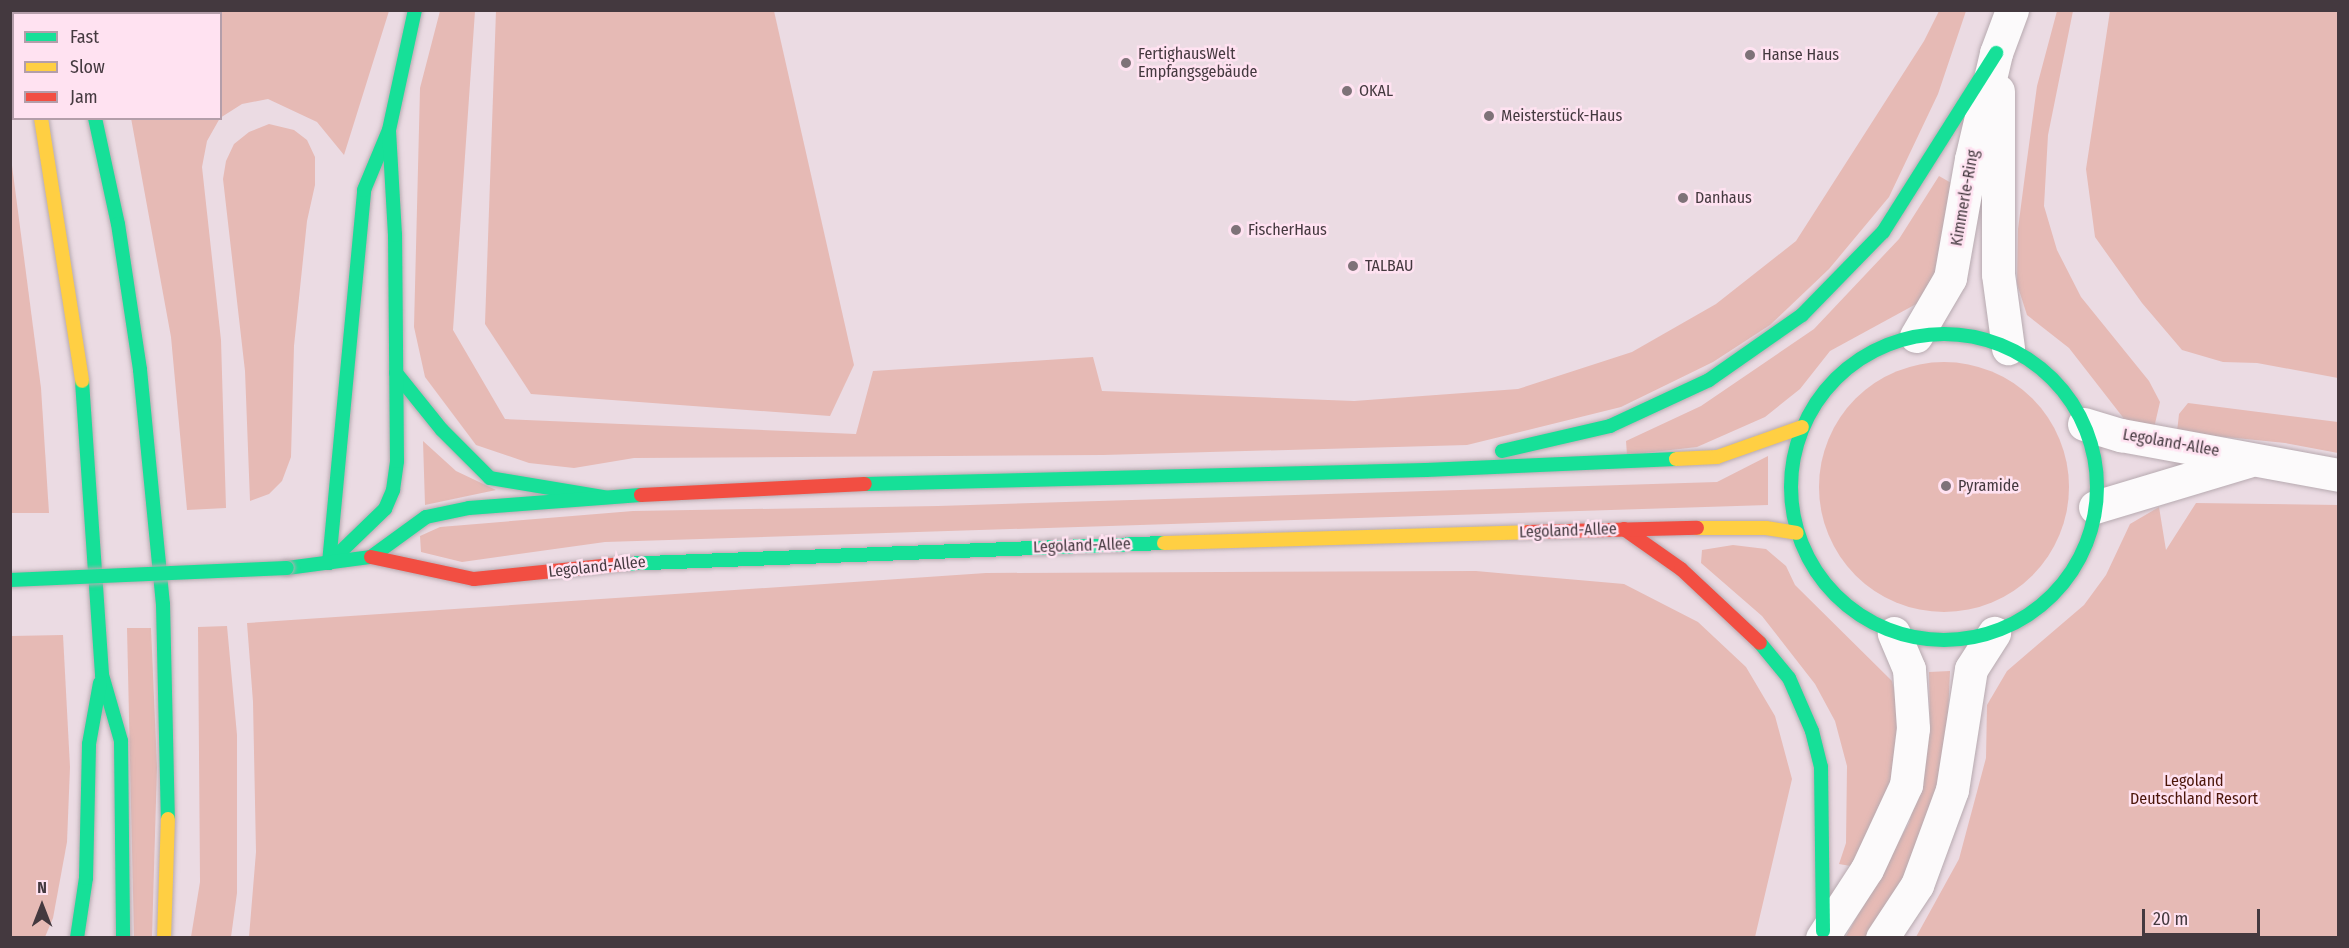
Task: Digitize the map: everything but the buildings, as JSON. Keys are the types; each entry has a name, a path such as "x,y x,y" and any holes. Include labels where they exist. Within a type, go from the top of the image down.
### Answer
{"street":[{"path":"329,563 364,190 389,130 415,10"},
{"name":"Kimmerle-Ring","path":"1916,336 1950,278 1971,159 1996,53 2012,10"},
{"path":"1426,470 1610,426 1709,380 1802,315 1883,232 1996,53"},
{"name":"Kimmerle-Ring","path":"1996,53 2001,162 1998,274 2008,348"},
{"path":"41,120 84,392 102,675 121,741 123,938"},
{"path":"94,120 117,224 140,370 163,604 168,793 164,938"},
{"path":"329,563 385,509 393,490 396,373 394,186 389,130"},
{"path":"1967,335 2008,348 2056,382 2084,424 2098,473 2091,531 2073,571 2039,608 1994,633 1943,641 1894,633 1849,608 1815,572 1797,533 1790,476 1802,427 1829,385 1869,353 1916,336 1967,335"},
{"path":"396,373 442,430 490,478 603,497"},
{"name":"Legoland-Allee","path":"2084,424 2132,437 2338,475"},
{"path":"10,580 287,567 371,557 426,517 469,508 603,497 998,478 1426,470 1718,457 1802,427"},
{"name":"Legoland-Allee","path":"2095,507 2258,459"},
{"name":"Legoland-Allee","path":"371,557 474,579 666,560 1624,529 1766,528 1797,533"},
{"path":"1624,529 1680,569 1760,644 1789,678 1812,731 1821,767 1823,934"},
{"path":"1823,934 1867,869 1906,785 1914,728 1910,681 1894,633"},
{"path":"1882,938 1917,885 1937,832 1952,790 1971,669 1994,633"},
{"path":"77,938 86,878 89,744 102,675"}],"green space":[{"path":"106,10 389,11 344,155 317,122 268,99 242,104 222,117 222,12"},
{"path":"440,11 475,11 453,330 505,419 856,434 873,371 1093,357 1102,391 1354,401 1518,389 1632,352 1716,304 1796,241 1924,41 1939,11 1966,11 1938,94 1889,197 1829,269 1770,325 1713,362 1621,407 1467,445 1103,455 634,458 574,468 529,463 476,445 425,377 414,327 420,88"},
{"path":"496,11 774,11 854,365 830,416 531,394 485,324"},
{"path":"2057,11 2073,11 2048,135 2044,206 2057,250 2081,297 2149,381 2160,402 2154,428 2125,420 2069,348 2027,315 2017,284 2018,229 2037,86"},
{"path":"2110,11 2338,11 2338,378 2257,363 2223,362 2182,350 2142,303 2095,237 2086,169"},
{"path":"131,120 219,120 207,141 202,167 221,340 226,508 187,510 171,337"},
{"path":"269,124 294,130 307,140 315,157 315,185 307,221 294,346 291,457 282,481 269,494 250,501 245,371 223,179 226,161 234,144 249,132"},
{"path":"11,158 41,388 49,513 11,513"},
{"path":"1939,176 1953,184 1942,262 1918,303 1830,351 1800,389 1765,417 1697,447 1627,455 1626,441 1701,406 1814,329 1899,239"},
{"path":"1932,362 1956,362 1980,367 2003,376 2033,398 2048,417 2060,439 2067,463 2069,487 2067,511 2060,535 2048,557 2033,576 2014,591 1992,603 1956,612 1932,612 1908,607 1885,598 1864,584 1847,567 1833,546 1824,523 1819,499 1819,475 1824,451 1833,428 1847,407 1864,390 1885,376 1908,367"},
{"path":"2188,403 2338,422 2338,453 2285,443 2177,432 2179,414"},
{"path":"423,441 456,471 496,490 425,505"},
{"path":"1768,456 1768,505 605,542 462,562 421,552 420,536 440,527 633,511 938,506 1717,482"},
{"name":"Legoland Deutschland Resort","path":"2196,503 2338,505 2338,937 1916,937 1959,859 1986,758 1987,705 2007,671 2084,605 2106,575 2130,524 2159,507 2166,550"},
{"path":"1733,545 1766,549 1786,566 1795,585 1892,681 1899,710 1889,794 1856,867 1839,864 1846,843 1847,766 1835,721 1815,684 1762,616 1701,563 1702,550"},
{"path":"1476,571 1624,584 1698,622 1746,667 1775,716 1792,779 1755,937 249,937 256,852 253,702 247,623 986,573"},
{"path":"227,626 237,735 237,893 231,937 191,937 200,882 198,627"},
{"path":"127,628 151,628 157,767 152,937 134,937"},
{"path":"63,635 70,767 67,842 53,918 45,937 11,937 11,636"},
{"path":"1950,671 1946,762 1918,856 1867,937 1845,938 1909,823 1922,777 1930,727 1929,672"}],"traffic: fast":[{"path":"329,563 364,190 389,130 415,10"},
{"path":"1502,451 1610,426 1709,380 1802,315 1883,232 1996,53"},
{"path":"95,120 118,224 140,370 163,604 168,819"},
{"path":"329,563 385,509 393,490 397,461 395,235 389,132"},
{"path":"1944,334 1974,337 2002,346 2029,360 2052,379 2071,402 2085,429 2094,457 2097,487 2094,517 2085,545 2071,572 2052,595 2029,614 2002,628 1974,637 1944,640 1914,637 1886,628 1859,614 1836,595 1817,572 1803,545 1794,517 1791,487 1794,457 1803,429 1817,402 1836,379 1859,360 1886,346 1914,337 1944,334"},
{"path":"396,373 442,430 490,478 603,497"},
{"path":"82,381 102,675 121,741 123,938"},
{"path":"865,484 1426,470 1676,459"},
{"path":"287,568 371,557 426,517 469,508 641,495"},
{"path":"622,564 1164,543"},
{"path":"10,580 287,568"},
{"path":"1760,643 1789,678 1812,731 1821,767 1823,931"},
{"path":"77,938 86,878 89,744 100,683"}],"traffic: slow":[{"path":"41,120 82,381"},
{"path":"1676,459 1717,457 1802,427"},
{"path":"1697,528 1766,528 1797,533"},
{"path":"1164,543 1528,532"},
{"path":"164,938 168,819"}],"traffic: jam":[{"path":"641,495 865,484"},
{"path":"1528,532 1697,528"},
{"path":"1624,529 1681,569 1760,643"},
{"path":"371,557 474,579 622,564"}],"place":[{"name":"Hanse Haus","path":"1750,55"},
{"name":"FertighausWelt Empfangsgebäude","path":"1126,63"},
{"name":"OKAL","path":"1347,91"},
{"name":"Meisterstück-Haus","path":"1489,116"},
{"name":"Danhaus","path":"1683,198"},
{"name":"FischerHaus","path":"1236,230"},
{"name":"TALBAU","path":"1353,266"},
{"name":"Pyramide","path":"1946,486"}]}
